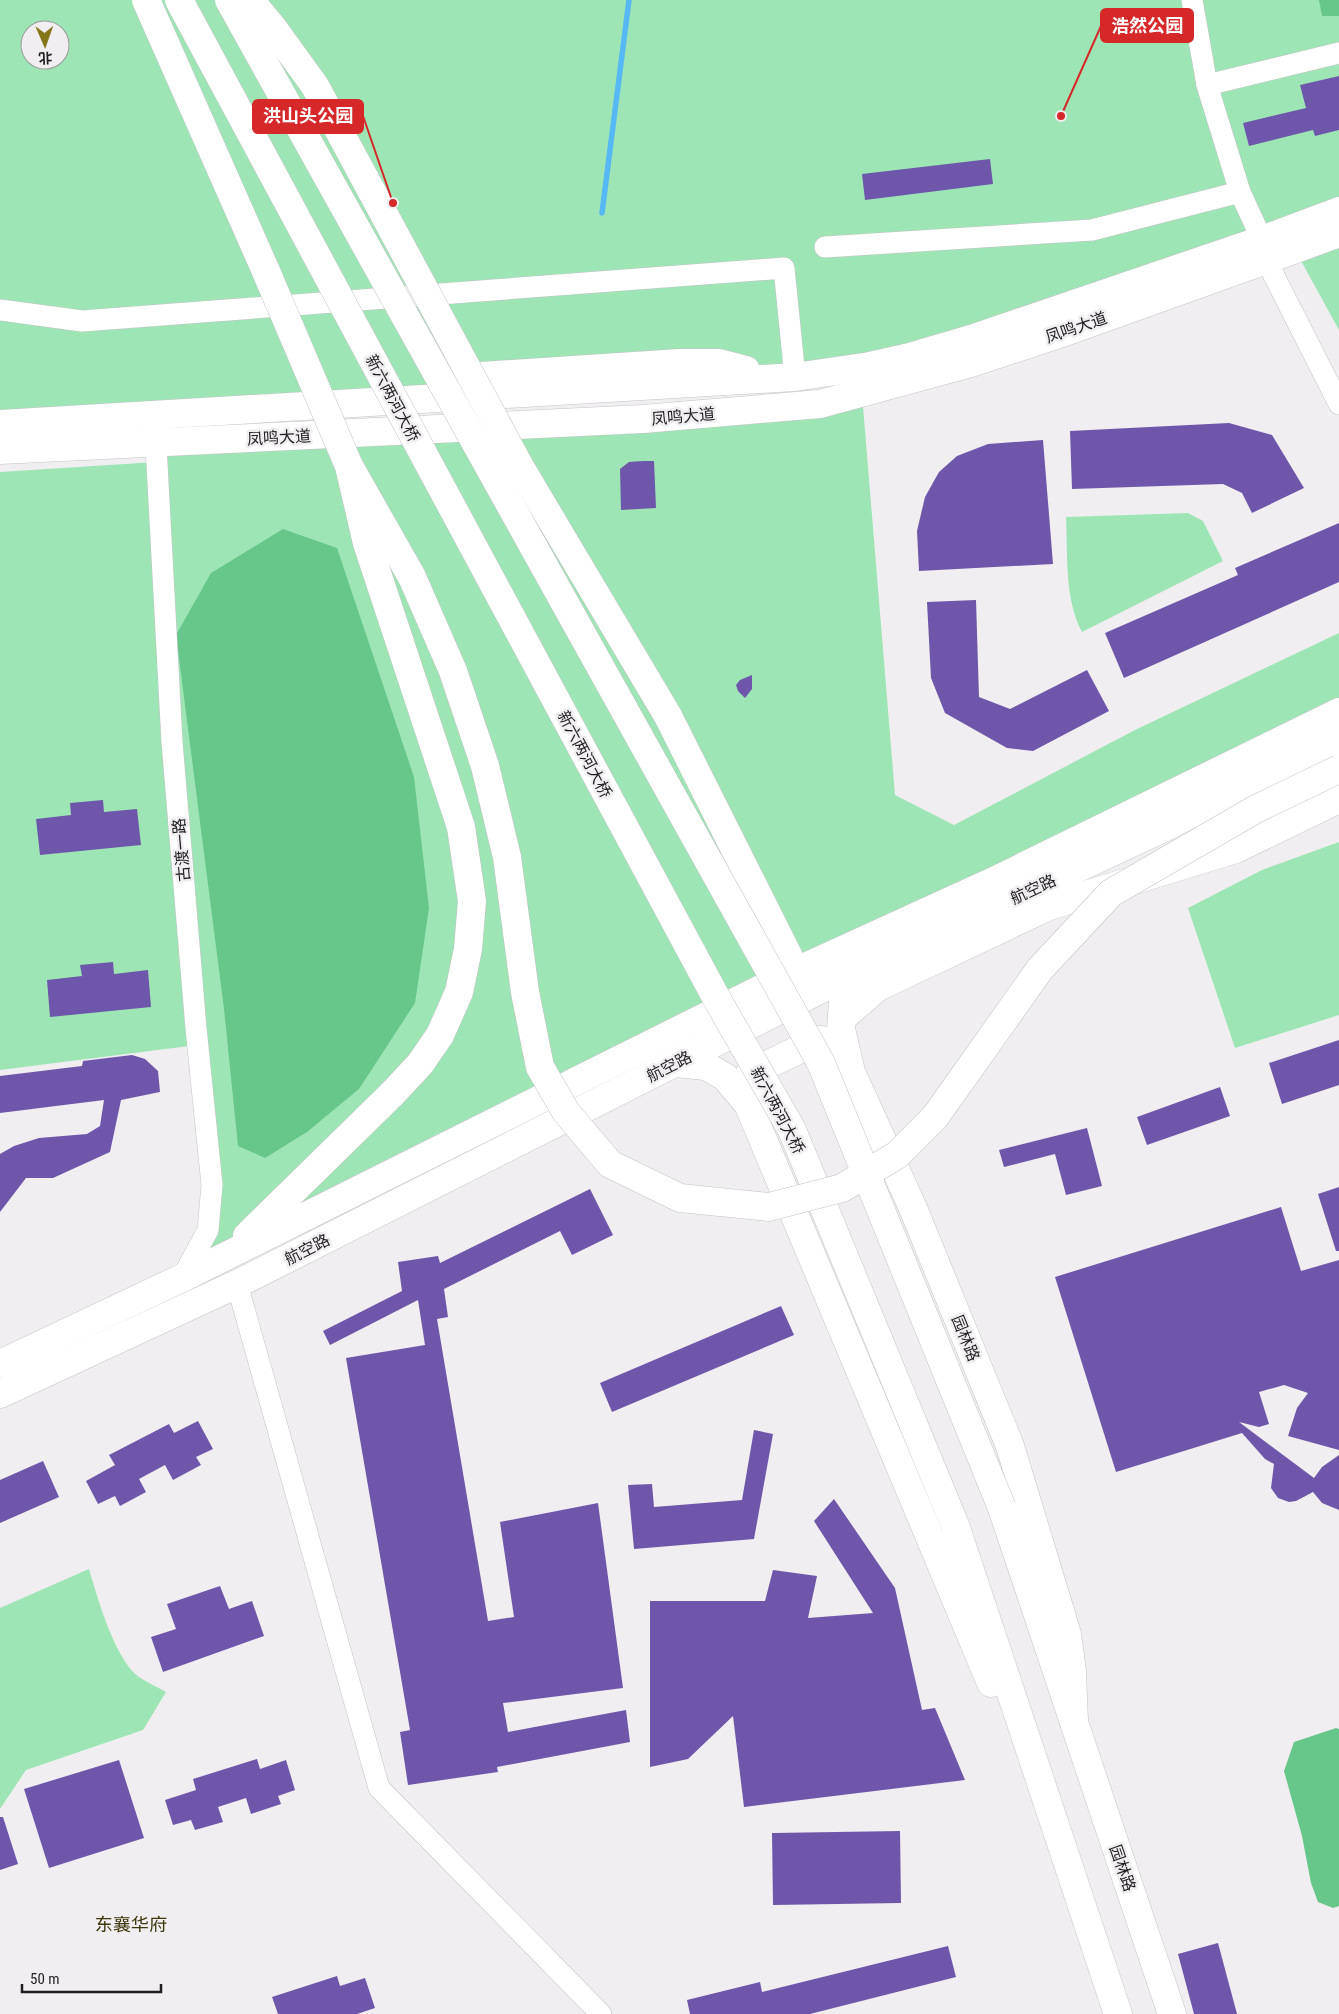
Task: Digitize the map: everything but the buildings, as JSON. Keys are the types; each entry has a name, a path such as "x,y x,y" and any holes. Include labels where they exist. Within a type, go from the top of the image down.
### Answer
{"main road":[{"path":"146,0 265,269 349,466 412,578 453,671 486,766 506,857 525,992 540,1066 566,1112 610,1164 680,1198 769,1207 842,1188 897,1155 935,1117 1040,970 1111,893 1256,809 1339,769"},
{"name":"新六两河大桥","path":"179,0 714,993 792,1130 955,1525 1024,1734"},
{"name":"园林路","path":"229,0 821,1063 1002,1508 1172,2014"},
{"path":"250,0 315,86 520,467 668,716 796,972"},
{"name":"凤鸣大道","path":"0,450 643,420 820,404 971,363 1264,250 1339,211"},
{"name":"凤鸣大道","path":"0,424 784,378 870,366 910,357 1264,250 1339,233"},
{"path":"0,408 680,363 719,363 784,378"},
{"path":"227,1255 303,1183 420,1064 440,1034 460,992 468,949 472,901 461,827 367,543 349,466"},
{"name":"航空路","path":"0,1364 182,1278 796,972 996,880 1339,712"},
{"name":"航空路","path":"0,1394 237,1284 864,968 1161,829 1339,742"},
{"path":"842,1018 878,987 1049,906 1236,849 1339,798"},
{"name":"园林路","path":"864,968 844,990 841,1028 851,1072 913,1208 1010,1446 1067,1634 1072,1671 1074,1722"},
{"path":"744,1101 744,1085 750,1073 818,1040 829,1040 846,1050"},
{"path":"676,1063 706,1066 725,1077 748,1104 905,1483 999,1703 1003,1711 1024,1734 1118,2014"}],"street":[{"path":"1192,0 1207,85 1240,192 1264,250 1339,404"},
{"path":"1207,85 1339,53"},
{"path":"826,246 1092,230 1240,192"},
{"path":"0,310 82,321 784,268 784,378"},
{"name":"古渡一路","path":"154,415 172,742 196,1028 212,1185 208,1230 182,1278"},
{"path":"237,1284 379,1788 601,2014"}],"green space":[{"path":"0,0 1339,0 1339,232 879,361 0,433"},
{"path":"1319,0 1339,0 1339,16 1322,16"},
{"path":"1339,246 1339,330 1299,257"},
{"path":"862,394 895,795 954,825 1135,730 1339,633 1339,712 182,1278 208,1230 197,1045 0,1070 0,472 156,462 155,443"},
{"path":"1188,513 1203,521 1223,561 1082,632 1076,619 1070,591 1066,517"},
{"path":"283,529 337,548 414,777 429,908 415,1003 359,1089 307,1132 265,1158 238,1146 224,1009 176,635 211,573"},
{"path":"1339,842 1339,1015 1235,1048 1188,908 1262,870"},
{"path":"89,1569 106,1623 125,1662 136,1675 166,1692 143,1730 26,1770 0,1809 0,1608"},
{"path":"1336,1728 1339,1729 1339,1906 1333,1908 1318,1902 1311,1883 1302,1836 1284,1771 1294,1742"}],"waterway":[{"path":"602,213 629,0"}],"place":[{"name":"浩然公园","path":"1061,116"},
{"name":"洪山头公园","path":"393,203"}],"district":[{"name":"东襄华府","path":"131,1925"}]}
